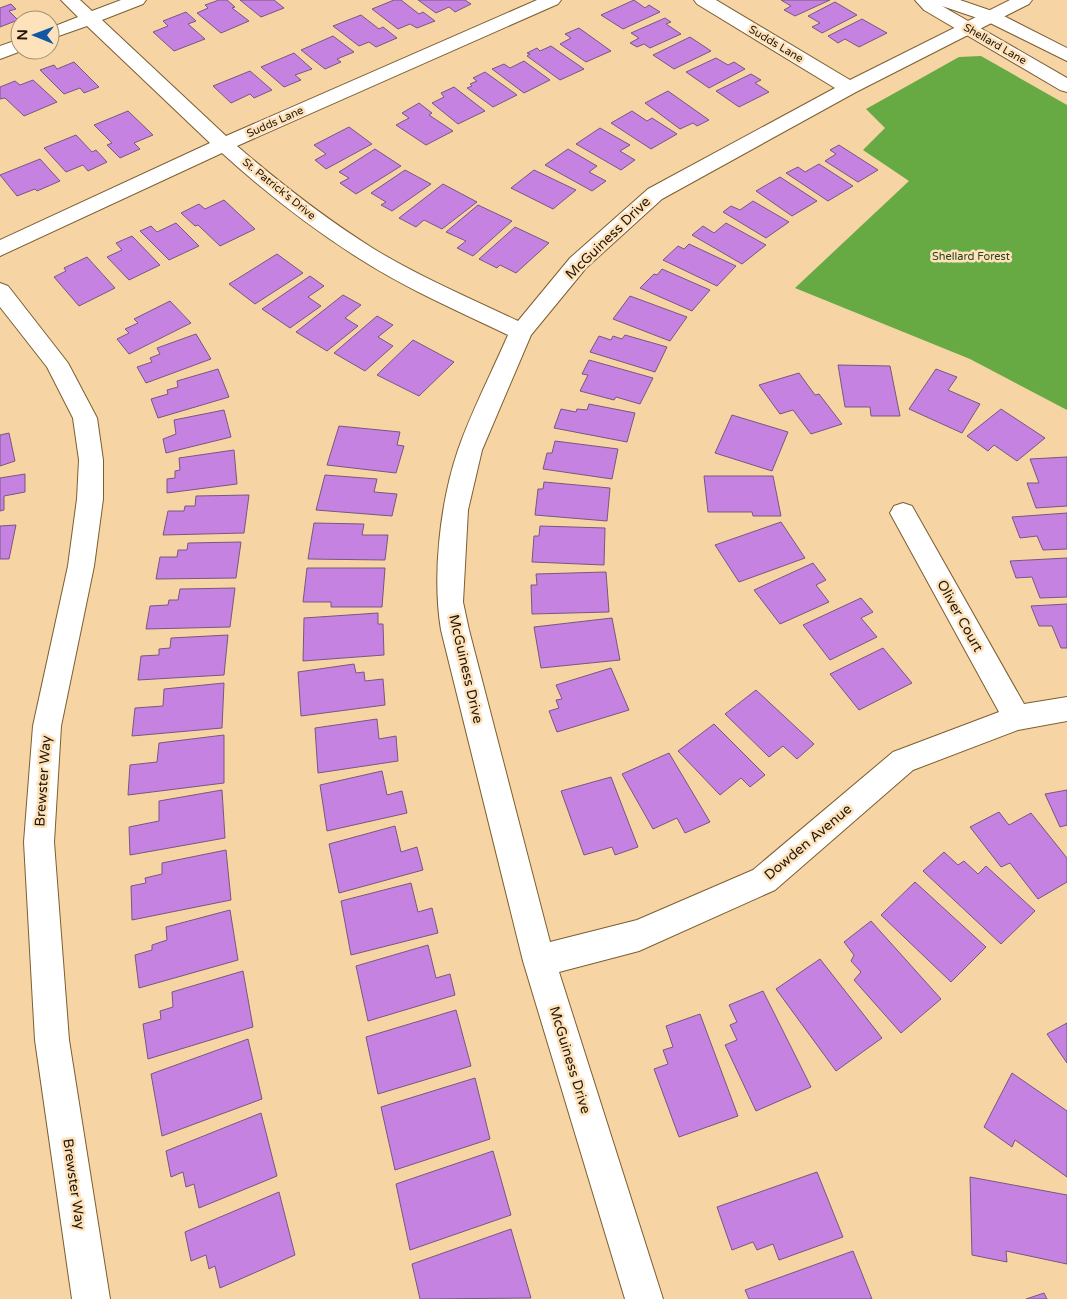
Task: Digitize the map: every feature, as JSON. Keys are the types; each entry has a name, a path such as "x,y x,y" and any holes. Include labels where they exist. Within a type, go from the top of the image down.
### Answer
{"street":[{"name":"St. Patrick's Drive","path":"70,0 224,144 312,216 348,242 395,270 521,332"},
{"path":"60,30 137,0"},
{"name":"Sudds Lane","path":"0,249 224,144 552,0"},
{"name":"Sudds Lane","path":"703,0 849,88"},
{"name":"Shellard Lane","path":"924,0 930,6 968,29 1067,86"},
{"name":"Shellard Lane","path":"943,0 992,17 1067,55"},
{"name":"McGuiness Drive","path":"644,1299 540,961 455,630 450,602 455,510 470,450 521,332 578,263 655,194 849,88 1023,0"},
{"name":"Brewster Way","path":"0,291 56,363 85,418 91,460 90,499 81,566 47,726 39,842 52,1040 91,1299"},
{"name":"Oliver Court","path":"903,514 1017,718"},
{"name":"Dowden Avenue","path":"540,961 639,935 764,880 903,761 1017,718 1067,709"}],"green space":[{"name":"Shellard Forest","path":"981,56 1067,105 1067,410 970,359 795,288 909,181 863,150 885,128 866,109 959,57"}],"building":[{"path":"219,0 227,0 235,7 232,8 249,21 221,33 197,13 208,8 205,5"},
{"path":"240,0 274,0 284,8 261,17"},
{"path":"394,0 401,0 419,14 423,12 435,21 417,28 410,24 398,29 372,9"},
{"path":"418,0 465,0 471,4 455,12 449,7 436,13"},
{"path":"634,0 645,8 649,5 660,12 623,29 601,15"},
{"path":"781,0 830,0 795,16 784,10 791,6"},
{"path":"835,2 857,15 822,33 812,27 820,23 808,16"},
{"path":"11,4 16,9 9,11 10,23 0,27 0,8"},
{"path":"186,12 196,21 188,24 205,39 174,51 153,32 168,26 163,21"},
{"path":"361,15 379,29 383,27 397,38 376,47 369,42 359,46 333,26"},
{"path":"665,18 671,22 666,24 681,34 650,48 644,44 637,47 630,43 639,38 631,33"},
{"path":"862,19 887,33 859,47 845,39 838,43 828,36"},
{"path":"579,28 611,51 586,62 560,44 571,38 565,34"},
{"path":"333,36 354,52 337,59 341,62 325,69 301,50"},
{"path":"690,37 711,51 674,69 653,55"},
{"path":"551,46 584,69 560,80 527,56 530,54 527,53 537,48 540,51"},
{"path":"294,53 312,69 295,75 301,80 284,87 261,67"},
{"path":"716,58 728,65 734,62 745,69 709,88 686,72"},
{"path":"524,61 550,80 524,93 492,69 504,64 510,68"},
{"path":"74,62 99,87 84,93 80,88 64,94 40,70 54,65 57,69"},
{"path":"250,71 272,90 254,98 250,94 231,103 213,86"},
{"path":"485,72 517,95 493,107 467,88 472,86 470,84 477,81 473,78"},
{"path":"751,74 761,80 755,83 769,92 739,107 716,91"},
{"path":"33,80 57,102 24,116 5,98 0,99 0,87 15,81 20,85"},
{"path":"454,87 485,111 458,124 432,103 444,97 441,93"},
{"path":"668,91 709,120 697,126 693,123 680,129 645,103"},
{"path":"419,103 432,113 429,115 453,131 426,145 396,125 409,118 402,113"},
{"path":"128,111 153,135 134,143 140,149 120,158 107,145 112,143 94,125"},
{"path":"632,111 647,121 652,118 677,134 651,149 611,123"},
{"path":"349,127 372,144 326,169 315,160 326,154 314,145"},
{"path":"600,128 630,145 620,151 635,160 621,170 576,144"},
{"path":"76,135 92,152 96,150 107,162 88,171 83,165 66,172 44,148"},
{"path":"839,145 878,170 858,182 825,161 836,154 830,150"},
{"path":"375,149 401,166 356,194 340,183 349,178 339,172"},
{"path":"568,149 597,166 589,172 606,181 592,191 545,165"},
{"path":"40,159 60,181 37,191 35,189 17,196 0,175"},
{"path":"819,164 853,186 828,201 786,173 798,167 805,172"},
{"path":"405,170 431,184 392,211 381,205 386,202 371,193"},
{"path":"534,170 576,190 553,209 511,188"},
{"path":"780,177 817,201 792,216 756,191"},
{"path":"443,184 477,202 442,229 424,220 416,227 399,218"},
{"path":"224,200 255,229 220,246 198,225 195,226 181,213 199,204 205,209"},
{"path":"753,201 789,222 766,238 723,212 731,206 740,210"},
{"path":"478,205 512,221 473,256 457,248 466,241 446,232"},
{"path":"176,223 199,246 169,260 140,231 151,226 157,232"},
{"path":"726,223 766,245 742,264 692,235 703,226 714,233"},
{"path":"515,227 549,243 516,273 500,265 497,268 479,259"},
{"path":"132,236 160,265 129,280 107,257 122,250 116,243"},
{"path":"689,244 736,266 717,286 663,260 678,246 684,249"},
{"path":"277,254 303,273 255,304 229,284"},
{"path":"87,257 115,288 79,306 54,277 66,271 64,268"},
{"path":"662,269 710,290 692,311 640,288"},
{"path":"310,276 324,286 308,297 321,306 290,328 262,309"},
{"path":"343,295 361,305 345,318 358,326 327,351 296,332"},
{"path":"630,296 687,317 670,341 613,319"},
{"path":"170,301 191,323 129,354 117,339 129,333 125,329 138,323 134,319"},
{"path":"377,316 393,325 378,337 393,346 365,371 334,353"},
{"path":"196,334 211,359 146,383 137,367 152,362 150,358 160,354 157,348"},
{"path":"625,335 667,347 655,372 590,352 599,336 611,340 613,336 622,339"},
{"path":"413,340 454,362 419,396 377,375"},
{"path":"589,360 653,378 640,404 616,397 614,400 580,391 588,375 582,374"},
{"path":"838,365 890,366 900,416 871,416 870,407 845,407"},
{"path":"218,369 229,397 158,418 151,399 168,394 167,390 178,387 177,381"},
{"path":"936,369 957,377 948,390 980,404 962,433 909,409"},
{"path":"799,373 815,395 819,394 842,424 811,434 793,410 780,414 759,385"},
{"path":"589,404 635,413 627,442 554,428 561,409 576,412 577,409 587,410"},
{"path":"1001,409 1045,438 1017,461 994,445 988,451 967,436"},
{"path":"224,410 231,437 166,453 163,439 176,434 174,420"},
{"path":"732,415 788,432 772,471 715,453"},
{"path":"339,426 400,432 397,445 404,446 396,473 327,465"},
{"path":"9,433 15,461 0,466 0,435"},
{"path":"555,441 618,449 612,479 543,469 547,453 552,453"},
{"path":"234,450 237,484 167,493 167,479 175,478 175,471 180,470 179,458"},
{"path":"1067,457 1067,506 1036,508 1027,483 1039,483 1030,459"},
{"path":"25,474 25,492 4,496 4,510 0,511 0,478"},
{"path":"325,475 377,479 374,492 397,494 392,516 316,510"},
{"path":"704,476 773,476 781,516 753,516 752,512 708,512"},
{"path":"544,482 610,488 607,521 535,515 538,489 543,489"},
{"path":"249,495 244,533 163,535 168,511 184,511 185,506 195,506 196,496"},
{"path":"1067,513 1067,549 1043,550 1037,536 1020,538 1012,517"},
{"path":"781,522 805,558 739,582 715,545"},
{"path":"314,523 364,524 362,535 388,535 385,560 308,559"},
{"path":"16,525 9,559 0,559 0,526"},
{"path":"540,526 605,528 604,565 532,562 534,536 539,536"},
{"path":"241,542 236,578 156,579 160,557 177,557 178,550 187,550 188,543"},
{"path":"1067,558 1067,597 1040,598 1032,577 1016,578 1010,561"},
{"path":"813,563 826,580 816,585 829,602 780,624 754,590"},
{"path":"307,568 385,568 382,607 331,607 331,602 303,602"},
{"path":"606,572 609,612 532,614 531,585 537,585 536,574"},
{"path":"235,588 230,627 146,629 150,606 168,605 169,600 178,600 180,589"},
{"path":"861,598 873,612 861,618 877,637 830,660 803,625"},
{"path":"1067,604 1067,648 1061,648 1052,626 1039,626 1031,606"},
{"path":"378,613 378,624 383,624 384,655 303,661 304,618"},
{"path":"612,618 620,660 541,668 534,627"},
{"path":"228,635 224,675 138,680 141,656 159,655 159,649 170,648 171,638"},
{"path":"883,648 912,683 859,710 830,674"},
{"path":"354,664 356,673 364,672 365,681 383,679 385,705 301,716 298,672"},
{"path":"611,668 629,710 557,732 549,711 559,708 556,700 562,699 556,685"},
{"path":"224,683 222,728 132,736 135,708 163,706 164,689"},
{"path":"756,690 814,744 797,759 783,746 769,757 725,714"},
{"path":"377,719 379,739 396,736 398,761 318,773 315,728"},
{"path":"714,724 765,775 750,787 741,778 720,795 678,751"},
{"path":"224,735 224,783 128,795 130,765 157,762 159,743"},
{"path":"669,753 710,822 685,833 677,818 653,829 622,774"},
{"path":"382,771 387,795 402,791 407,813 327,831 320,785"},
{"path":"611,777 638,847 615,855 612,847 584,855 561,791"},
{"path":"222,790 225,838 130,855 129,827 159,821 159,801"},
{"path":"1067,790 1067,825 1060,827 1045,794"},
{"path":"999,812 1009,825 1031,813 1067,858 1067,882 1038,899 1010,863 1001,867 970,827"},
{"path":"395,826 401,852 417,847 423,870 339,893 329,844"},
{"path":"226,850 231,900 132,920 131,886 146,883 145,878 162,874 162,863"},
{"path":"944,852 958,865 964,861 978,874 986,866 1035,911 1001,944 923,871"},
{"path":"915,882 986,947 951,982 881,915"},
{"path":"411,883 418,912 432,908 438,933 351,955 341,901"},
{"path":"230,910 238,960 139,988 135,955 152,950 152,945 167,940 166,927"},
{"path":"871,921 941,999 901,1033 854,980 861,972 851,961 854,955 844,942"},
{"path":"428,945 436,978 450,974 455,995 368,1021 356,966"},
{"path":"820,959 882,1038 836,1071 776,989"},
{"path":"243,971 253,1027 148,1059 143,1024 161,1019 160,1011 173,1007 172,992"},
{"path":"763,991 811,1087 756,1111 725,1045 737,1040 730,1025 737,1022 729,1005"},
{"path":"456,1010 471,1066 378,1094 366,1037"},
{"path":"700,1014 738,1116 679,1137 654,1069 668,1064 663,1050 673,1047 666,1026"},
{"path":"1067,1023 1067,1063 1047,1034"},
{"path":"248,1039 262,1099 162,1136 151,1074"},
{"path":"1012,1073 1067,1111 1067,1177 1015,1140 1012,1147 984,1127"},
{"path":"475,1078 490,1139 395,1170 381,1107"},
{"path":"261,1113 277,1176 199,1208 194,1184 186,1187 183,1172 171,1177 166,1151"},
{"path":"493,1151 511,1215 410,1250 396,1184"},
{"path":"817,1172 843,1237 779,1260 773,1244 757,1250 753,1242 732,1250 717,1207"},
{"path":"970,1177 1067,1195 1067,1264 1006,1251 1007,1262 972,1255"},
{"path":"279,1192 295,1255 220,1288 215,1266 209,1269 206,1255 191,1261 185,1232"},
{"path":"511,1229 531,1298 420,1299 412,1264"},
{"path":"853,1251 872,1299 749,1299 745,1290"},
{"path":"1044,1293 1047,1299 1026,1299"}]}
